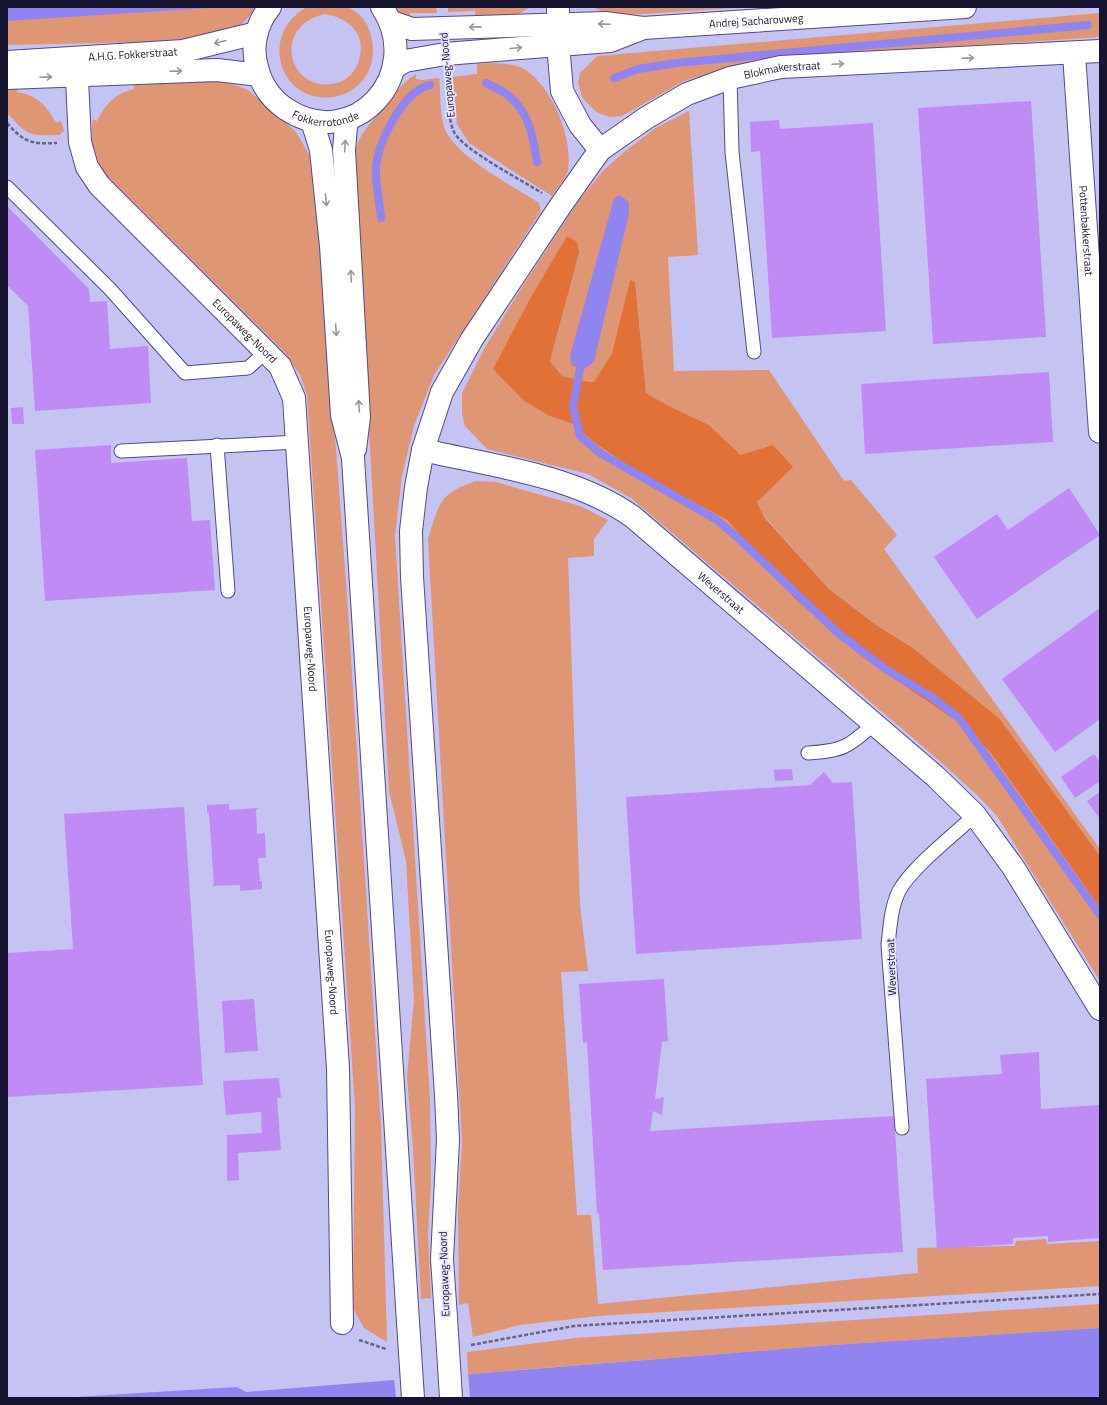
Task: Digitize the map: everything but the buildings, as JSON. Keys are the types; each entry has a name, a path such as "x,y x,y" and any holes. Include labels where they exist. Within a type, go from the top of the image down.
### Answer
{"street":[{"name":"Fokkerrotonde","path":"270,7 260,22 254,47 255,61 259,75 267,91 280,105 295,115 324,122 349,118 360,113 379,98 391,78 395,67 397,52 396,37 386,15"},
{"name":"Andrej Sacharovweg","path":"386,15 412,29 558,26 610,41 643,28 965,7"},
{"name":"Andrej Sacharovweg","path":"395,67 406,61 444,54 558,26"},
{"path":"558,26 562,91 580,125 600,150"},
{"name":"A.H.G. Fokkerstraat","path":"7,78 183,51 257,33"},
{"name":"Blokmakerstraat","path":"600,150 646,118 687,94 730,78 781,67 1100,52"},
{"name":"Pottenbakkerstraat","path":"1074,54 1100,432"},
{"name":"A.H.G. Fokkerstraat","path":"7,62 76,67 217,70 259,75"},
{"name":"Europaweg-Noord","path":"76,67 80,142 88,167 99,185 280,366 294,398 338,1068 342,1323"},
{"path":"349,118 346,126 344,150 360,417 353,458"},
{"path":"312,120 321,150 331,246 342,415 353,458 413,1398"},
{"name":"Europaweg-Noord","path":"451,1398 442,1259 448,1140 446,1095 412,577 412,530 416,487 423,450 442,392 472,339 561,205 600,150"},
{"name":"Weverstraat","path":"423,450 583,489 621,508 936,777 976,815 1013,868 1100,1009"}],"lane":[{"path":"730,78 732,152 754,352"},
{"path":"7,186 110,289 185,373 248,368 266,352"},
{"path":"121,451 298,442"},
{"path":"216,445 228,591"},
{"path":"808,753 832,752 852,743 874,724"},
{"name":"Weverstraat","path":"902,1128 888,945 890,922 899,891 910,875 976,815"}],"path":[{"name":"Europaweg-Noord","path":"444,54 450,122 455,134 469,147 561,205"},
{"path":"7,123 18,135 33,143 80,142"},
{"path":"471,1344 574,1326 1100,1294"}],"shaded area":[{"path":"342,6 355,11 367,26 373,44 371,64 363,80 352,90 338,96 319,97 303,92 290,81 282,67 279,51 282,35 291,20 307,7","holes":["325,14 342,19 354,29 358,35 361,51 356,68 348,77 341,82 320,84 307,79 298,70 292,58 292,44 297,32 308,21"]},
{"path":"7,7 258,7 239,27 215,36 148,42 7,45"},
{"path":"7,7 223,7 7,21"},
{"path":"392,7 436,7 437,13 410,13 410,18 401,15"},
{"path":"448,7 530,7 517,15 476,22 475,11 448,12"},
{"path":"592,7 750,7 626,15 607,13"},
{"path":"1100,13 1100,37 763,59 728,67 684,81 622,116 610,117 598,113 582,97 578,83 580,73 597,56"},
{"path":"477,64 508,64 522,68 533,76 543,86 558,113 564,128 569,157 567,173 552,196 469,143 457,124 452,77 477,74"},
{"path":"416,74 416,79 422,80 439,78 443,122 448,135 455,145 503,181 539,203 541,211 434,375 414,426 402,476 395,536 430,1100 431,1182 428,1235 431,1298 421,1299 413,1149 407,1077 414,1000 406,861 389,791 354,157 359,140 367,127 400,87"},
{"path":"216,76 221,82 230,83 248,90 296,132 310,156 315,173 347,595 381,1126 387,1342 364,1328 353,1308 355,1107 307,395 300,375 285,353 104,173 97,160 91,134 93,119 97,121 107,104 116,96 134,89 133,82"},
{"path":"7,87 17,87 17,92 24,93 41,102 49,111 56,123 61,121 64,131 58,136 34,134 24,130 7,113"},
{"path":"689,111 698,255 668,257 674,371 769,370 844,481 851,480 897,535 884,549 1100,849 1100,856 1000,719 913,648 876,625 828,588 765,517 757,502 792,467 741,455 709,425 646,393 635,282 630,280 612,353 594,382 562,376 550,361 579,253 530,299 550,416 573,424 596,444 638,472 727,520 795,599 831,630 887,674 956,721 990,752 1100,908 1100,981 997,816 978,796 941,762 631,498 588,474 487,449 465,426 462,414 462,393 484,349 522,287 580,199 602,172 624,152 657,127"},
{"path":"619,195 629,202 629,213 594,362 583,370 572,365 570,356 614,199"},
{"path":"567,236 577,242 579,253 550,361 562,376 594,382 612,353 630,280 635,282 646,393 709,425 741,455 773,445 793,467 757,502 765,518 828,588 876,625 913,648 1000,719 1100,856 1100,908 990,752 956,721 887,674 831,630 795,599 727,520 638,472 596,444 573,424 550,416 524,401 493,369 530,299"},
{"path":"476,481 496,482 580,506 608,520 594,539 594,556 568,558 580,905 588,971 561,972 577,1215 591,1215 598,1304 918,1273 917,1248 1015,1246 1016,1241 1046,1239 1047,1244 1100,1241 1100,1286 598,1316 520,1325 473,1337 468,1303 459,1305 458,1209 462,1142 428,539 438,508 442,501 454,490"},
{"path":"1100,1304 1100,1328 833,1345 468,1374 467,1352 576,1338"},
{"path":"1100,1328 1100,1398 60,1398 237,1387 246,1392 833,1345"}],"pier":[{"path":"468,1372 470,1398 396,1398 394,1378"}],"waterway":[{"path":"614,78 638,69 676,63 1088,25"},
{"path":"486,83 508,95 522,111 530,126 537,162"},
{"path":"381,218 376,175 377,158 381,146 386,133 401,107 420,89 430,85"},
{"path":"580,369 573,407 580,436 600,453 717,520 838,633 884,668 933,698 959,718 1100,915"}]}
